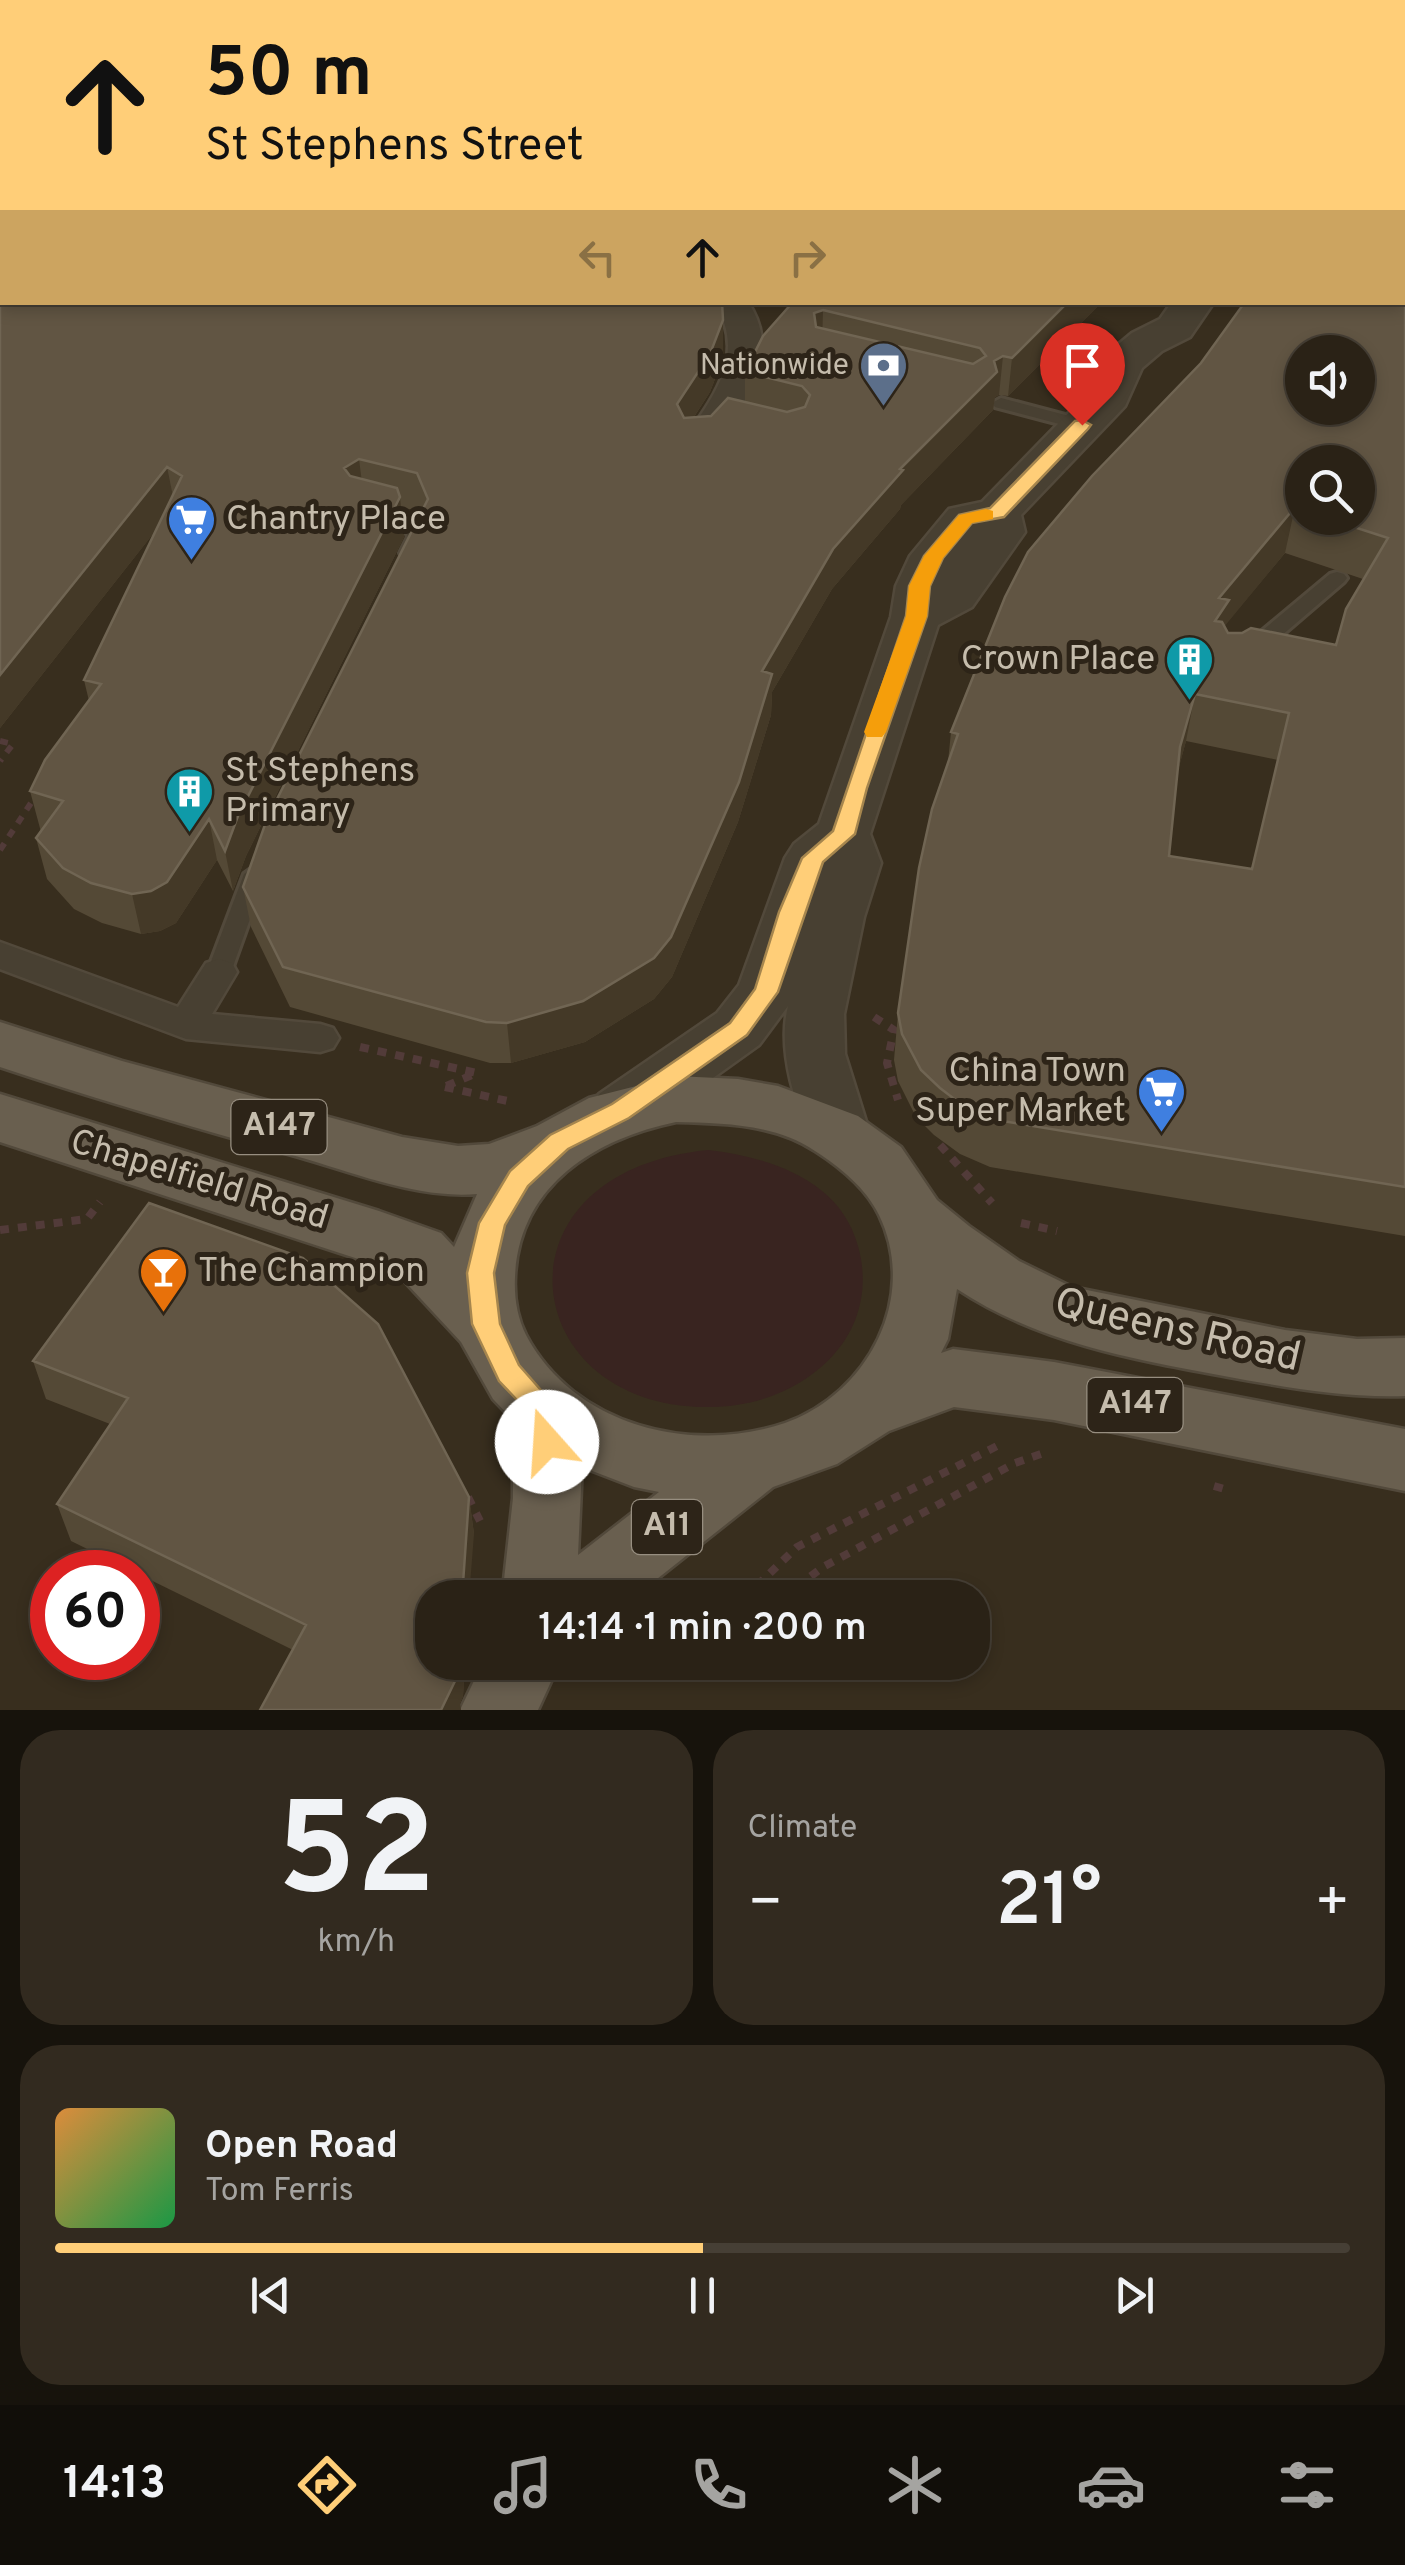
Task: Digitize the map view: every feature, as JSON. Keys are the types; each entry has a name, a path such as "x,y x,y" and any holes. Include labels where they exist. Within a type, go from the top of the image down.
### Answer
{"main road":[{"name":"Chapelfield Road","path":"0,1044 118,1083 402,1162 458,1171 494,1168 543,1124"},
{"name":"A147","path":"676,1099 733,1099 789,1111 839,1134 885,1172 915,1218 928,1267 924,1318 904,1366 867,1409 816,1442 754,1461 680,1465 607,1448 547,1413 509,1373 486,1324 481,1273 492,1223 519,1178 543,1124 676,1099"},
{"name":"Chapelfield Road","path":"0,1118 132,1162 356,1228 418,1252 486,1324"},
{"name":"Queens Road","path":"915,1218 966,1262 1047,1306 1122,1328 1307,1363 1372,1370 1405,1367"},
{"name":"Queens Road","path":"867,1409 953,1378 1054,1390 1405,1460"},
{"path":"540,1580 548,1498 547,1413"},
{"name":"A11","path":"602,1580 754,1461"},
{"path":"498,1710 514,1680"}],"street":[{"path":"723,430 748,342 744,323 733,305"},
{"path":"839,1134 815,1054 815,1014 836,917 853,862 843,834 916,616 955,596 1000,532 997,512 1115,390 1154,374 1173,353 1184,315"},
{"path":"620,1111 738,1029 766,992 790,912 813,858 843,834"},
{"path":"0,954 186,1024 320,1038"},
{"path":"186,1024 219,972"}],"lane":[{"path":"1001,403 1082,425"},
{"path":"364,508 413,520 418,537 404,567"},
{"path":"1240,660 1337,578"},
{"path":"219,972 260,858"}],"path":[{"path":"0,741 13,744 0,761"},
{"path":"0,850 44,784"},
{"path":"320,1038 477,1072 445,1087 543,1124"},
{"path":"954,1160 996,1208"},
{"path":"0,1230 87,1219 132,1162"},
{"path":"1007,1220 1057,1232"},
{"path":"805,1580 822,1567 1015,1463 1041,1454"},
{"path":"763,1580 797,1547 976,1455"},
{"path":"463,1488 488,1536"}],"shaded area":[{"path":"708,1150 777,1166 818,1188 849,1223 858,1246 863,1280 852,1328 820,1368 767,1398 708,1407 644,1397 596,1370 565,1332 553,1287 560,1241 587,1200 636,1167"}],"building":[{"path":"0,305 722,305 723,320 710,354 677,404 684,418 711,416 728,398 787,412 805,407 810,395 802,386 745,372 763,336 790,305 1065,305 1012,358 1003,356 994,361 997,372 900,469 903,470 833,549 762,671 772,674 739,782 671,937 654,958 583,1001 507,1023 486,1022 283,967 243,887 267,819 428,499 417,473 359,459 344,468 350,476 397,488 400,497 238,816 225,851 209,819 167,882 151,891 132,894 91,883 63,868 36,838 63,801 30,791 45,760 101,684 84,680 182,476 167,467 0,675","holes":["823,310 980,348 986,356 973,364 816,327 814,313"]},
{"path":"1243,305 1405,305 1405,1187 996,1120 966,1108 940,1088 921,1070 902,1034 898,1013 919,868 932,809 958,734 951,732 1005,597 1028,552 1092,476 1201,363","holes":["1285,445 1375,445 1375,534 1388,538 1346,609 1336,645 1251,628 1228,633 1222,622 1215,621 1229,600 1219,598 1285,519","1195,694 1289,713 1252,869 1169,856 1180,747"]},
{"path":"149,1203 303,1258 378,1324 469,1497 463,1580 415,1580 415,1680 456,1680 441,1710 260,1710 306,1625 160,1554 160,1550 152,1550 57,1504 128,1398 33,1361"}],"slow traffic":[{"path":"875,732 916,616 920,586 934,556 966,519 986,515"}],"place":[{"name":"Nationwide","path":"884,408"},
{"name":"Chantry Place","path":"191,562"},
{"name":"Crown Place","path":"1190,702"},
{"name":"St Stephens Primary","path":"190,834"},
{"name":"China Town Super Market","path":"1161,1134"},
{"name":"The Champion","path":"163,1314"}],"route":[{"path":"547,1442 547,1413 509,1373 486,1324 481,1273 492,1223 519,1178 559,1142 620,1111 738,1029 766,992 801,882 813,858 843,834 916,616 920,586 934,556 966,519 997,512 1082,425"}]}
